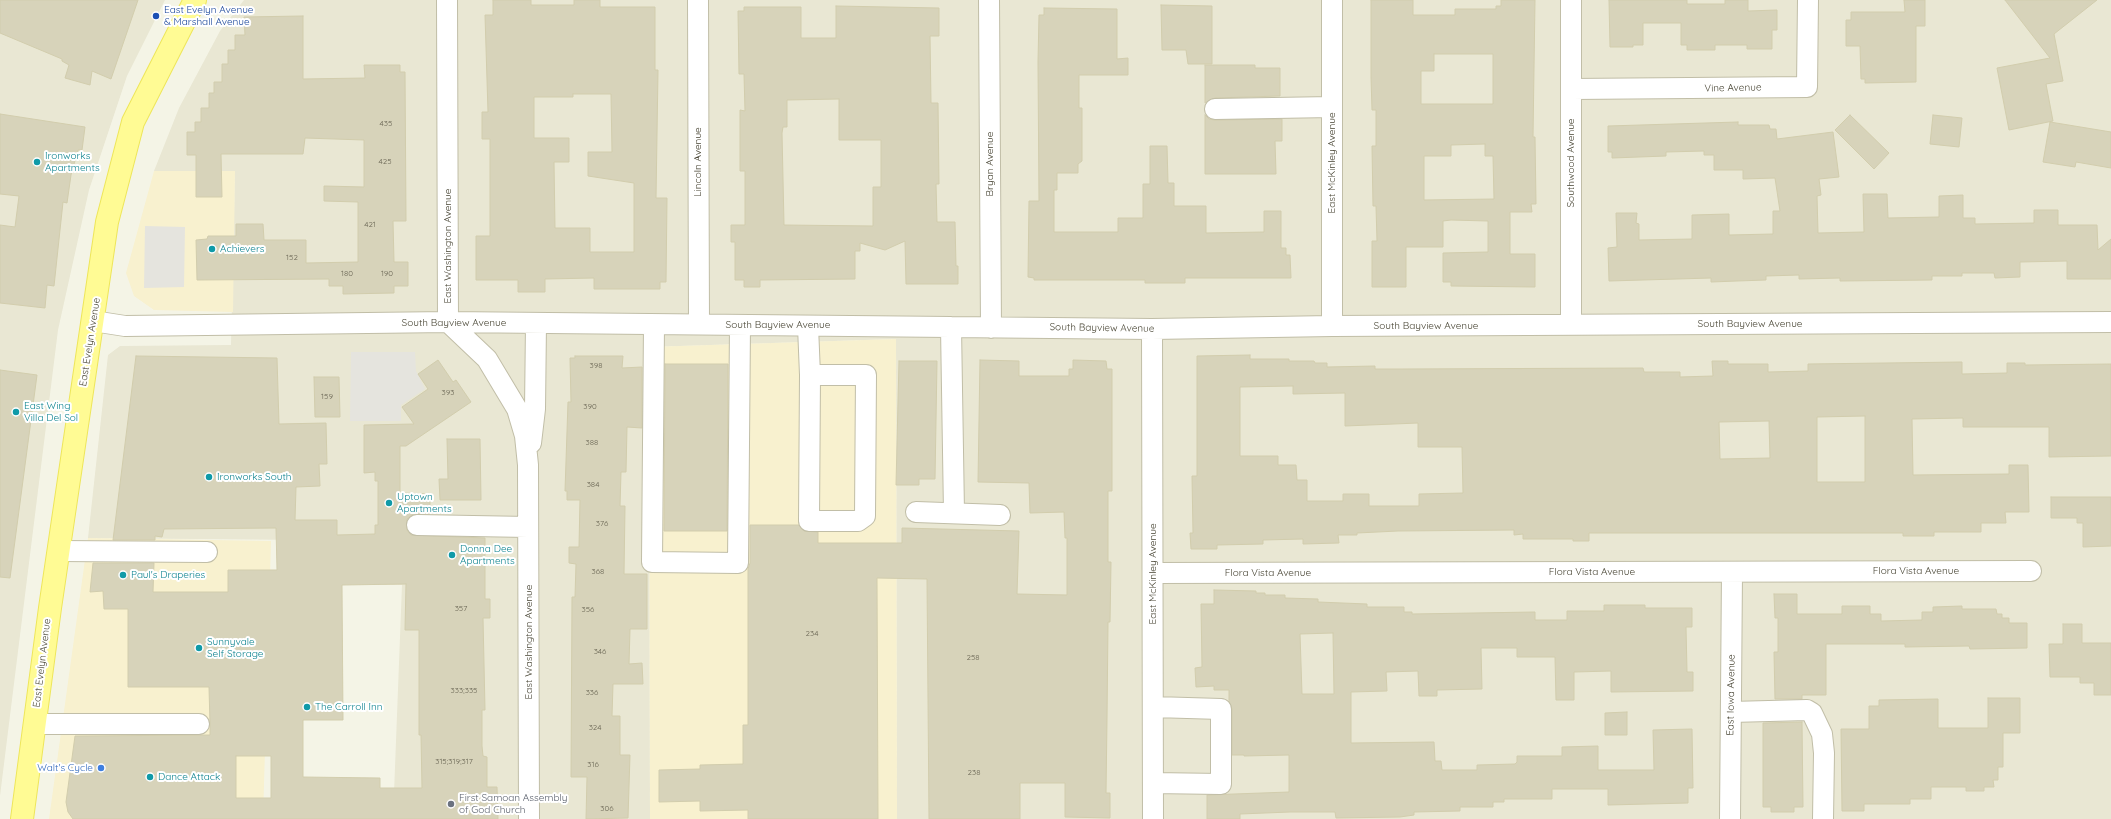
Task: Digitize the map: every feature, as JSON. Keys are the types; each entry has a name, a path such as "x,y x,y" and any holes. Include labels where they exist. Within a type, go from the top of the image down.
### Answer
{"main road":[{"name":"East Evelyn Avenue","path":"22,819 58,551 108,222 133,122 195,0"}],"street":[{"name":"East Washington Avenue","path":"447,0 448,322 487,359 504,383 517,409 525,436 528,465 529,819"},
{"name":"Lincoln Avenue","path":"698,0 699,324"},
{"name":"Bryan Avenue","path":"989,0 991,328"},
{"name":"East McKinley Avenue","path":"1332,0 1332,326"},
{"name":"Southwood Avenue","path":"1571,325 1572,0"},
{"name":"Vine Avenue","path":"1572,89 1807,87 1808,0"},
{"path":"1215,109 1332,107"},
{"name":"South Bayview Avenue","path":"93,322 125,326 448,322 1152,329 1332,326 2111,322"},
{"name":"East Washington Avenue","path":"528,465 535,409 536,324"},
{"path":"654,325 652,562 738,563 740,325"},
{"path":"808,326 810,375 809,521 858,521 865,516 866,375 810,375"},
{"path":"951,327 954,513"},
{"name":"East McKinley Avenue","path":"1152,329 1154,573 1153,819"},
{"path":"916,512 1000,515"},
{"path":"417,525 528,527"},
{"path":"58,551 208,552"},
{"name":"Flora Vista Avenue","path":"1154,573 2031,571"},
{"name":"East Iowa Avenue","path":"1730,819 1732,572"},
{"path":"1153,783 1221,784 1220,709 1154,707"},
{"path":"1731,712 1807,710 1812,713 1822,734 1824,753 1823,819"},
{"path":"34,724 199,724"}],"shaded area":[{"path":"0,0 165,0 127,76 89,190 58,330 0,796"},
{"path":"244,0 2111,0 2111,819 897,819 896,339 649,347 650,819 393,819 402,585 307,584 307,540 88,538 108,355 120,346 231,345 235,171 154,171 179,108 220,31"},
{"path":"154,171 235,171 233,312 154,310 134,296 126,273"},
{"path":"145,226 185,227 184,287 144,288"},
{"path":"896,339 897,819 650,819 649,347"},
{"path":"351,352 415,352 416,371 425,389 401,405 401,421 350,421"},
{"path":"88,538 271,541 263,819 49,819"}],"building":[{"path":"0,0 138,0 111,79 92,71 90,85 65,78 69,65 62,61 62,59 0,33"},
{"path":"493,0 531,0 531,5 574,5 574,0 600,0 600,7 655,7 655,70 658,70 656,198 667,198 666,282 660,282 660,289 594,289 594,278 545,279 545,292 518,292 518,280 476,280 476,236 490,236 490,139 482,139 482,112 488,112 485,15 493,15","holes":["573,94 611,94 612,152 588,152 588,176 634,183 634,252 590,252 590,228 555,228 554,162 569,162 569,138 534,138 534,97 573,97"]},
{"path":"1371,0 1413,0 1413,15 1455,15 1455,9 1496,9 1496,6 1501,6 1501,0 1535,0 1533,137 1535,137 1536,204 1531,204 1532,212 1510,212 1510,254 1535,254 1535,287 1451,286 1451,282 1443,282 1443,253 1488,252 1488,221 1451,220 1443,221 1443,247 1406,247 1406,287 1372,287 1372,241 1377,241 1376,206 1373,206 1372,146 1376,146 1376,110 1372,110","holes":["1434,54 1493,54 1493,104 1421,104 1421,71 1434,71","1485,144 1485,156 1493,156 1494,199 1424,200 1424,156 1451,156 1451,145"]},
{"path":"1609,0 1687,0 1687,4 1725,4 1725,0 1748,0 1748,11 1777,10 1777,30 1772,30 1772,49 1747,49 1747,45 1715,45 1715,50 1687,50 1687,45 1681,45 1681,23 1643,23 1643,45 1633,45 1633,47 1610,47"},
{"path":"1904,0 1925,0 1925,26 1916,26 1916,82 1865,83 1865,79 1861,79 1860,46 1846,46 1846,20 1851,20 1851,12 1905,12"},
{"path":"2005,0 2097,0 2054,34 2063,81 2046,84 2053,121 2009,130 1997,68 2050,58"},
{"path":"1161,5 1212,6 1212,64 1188,64 1186,50 1162,50"},
{"path":"836,6 939,8 939,36 930,36 931,103 938,103 939,184 936,184 937,222 955,222 958,284 906,284 905,241 885,250 860,243 860,251 855,251 855,279 760,280 760,287 744,287 744,280 735,280 735,242 731,242 731,225 745,225 745,171 740,171 740,110 745,111 744,74 739,74 738,11 744,11 744,7 801,7 801,38 836,38","holes":["839,99 839,140 881,140 881,187 873,187 873,226 784,225 782,133 783,127 787,127 787,100"]},
{"path":"1044,8 1117,9 1117,59 1128,58 1128,75 1079,75 1079,108 1082,108 1082,161 1078,164 1078,173 1057,173 1057,190 1054,190 1054,232 1118,232 1118,218 1143,218 1143,184 1150,184 1150,146 1167,146 1168,183 1174,183 1174,206 1206,206 1206,233 1264,232 1264,211 1281,211 1281,248 1286,248 1286,255 1290,255 1291,278 1185,278 1185,283 1145,283 1145,280 1034,280 1034,278 1028,277 1029,201 1039,201 1039,15 1044,15"},
{"path":"303,16 303,79 365,78 364,65 400,65 400,72 405,72 406,221 393,221 394,262 408,262 408,286 394,286 394,293 343,294 343,286 329,286 329,279 197,280 196,240 207,239 208,236 236,236 236,224 263,224 264,240 306,240 306,263 358,262 358,202 324,201 324,186 364,187 364,140 305,138 303,154 221,154 222,197 196,197 196,155 187,155 187,132 195,132 195,122 201,122 201,108 209,108 209,93 214,93 214,82 222,82 222,64 228,64 228,50 235,50 235,35 245,35 244,17"},
{"path":"1205,65 1255,65 1255,68 1280,68 1280,96 1215,98 1205,103"},
{"path":"0,114 85,127 82,150 78,150 71,175 67,203 63,202 54,286 47,285 45,308 0,303 0,225 15,227 19,196 0,194"},
{"path":"1205,115 1209,119 1215,120 1282,119 1282,141 1275,141 1276,174 1205,174"},
{"path":"1850,115 1889,153 1874,169 1835,130"},
{"path":"1933,115 1962,118 1959,147 1930,144"},
{"path":"1738,122 1738,125 1769,125 1770,129 1776,129 1777,139 1833,132 1839,177 1819,179 1821,195 1817,196 1818,233 1864,232 1863,194 1887,194 1888,218 1939,217 1939,196 1963,195 1963,218 1975,218 1975,224 2034,223 2034,210 2058,210 2058,225 2097,225 2098,250 2111,239 2111,279 2067,279 2067,261 2020,262 2020,277 1995,278 1994,273 1962,273 1962,276 1932,276 1932,280 1840,281 1840,278 1799,279 1799,275 1766,276 1766,280 1711,282 1711,278 1609,281 1608,248 1617,247 1616,213 1637,213 1636,223 1639,224 1639,240 1692,239 1692,215 1729,214 1729,235 1773,234 1773,211 1780,211 1775,178 1743,179 1743,170 1714,170 1714,155 1704,155 1704,151 1666,152 1666,156 1612,158 1612,152 1608,152 1608,126"},
{"path":"2050,122 2111,132 2111,168 2076,162 2075,167 2043,162"},
{"path":"1250,355 1250,359 1289,359 1289,361 1314,361 1315,363 1327,363 1327,367 1375,366 1375,369 1643,368 1644,372 1680,372 1680,377 1713,376 1712,361 1728,361 1728,364 1768,364 1768,372 1808,371 1808,364 1962,362 1962,374 2007,373 2007,363 2025,363 2025,365 2111,364 2111,456 2049,457 2049,427 1963,427 1963,418 1912,419 1913,475 2009,474 2009,465 2028,465 2029,512 2005,512 2006,523 1981,523 1981,532 1934,532 1934,536 1903,536 1903,533 1589,533 1589,541 1573,541 1573,539 1523,539 1523,534 1514,535 1514,530 1398,531 1357,533 1357,535 1338,535 1339,543 1303,544 1303,539 1263,540 1263,544 1217,545 1217,549 1191,549 1190,533 1193,533 1192,476 1197,476 1197,356","holes":["1293,386 1293,394 1345,393 1345,426 1418,423 1418,447 1462,447 1463,493 1419,494 1419,506 1369,506 1369,494 1343,494 1343,501 1307,501 1307,480 1297,480 1296,465 1278,465 1278,456 1240,456 1240,387","1865,416 1865,482 1817,482 1817,417","1769,421 1770,458 1720,459 1719,422"]},
{"path":"136,356 277,358 279,424 326,423 327,464 319,464 320,486 296,487 295,520 337,520 337,535 375,534 375,525 378,525 378,481 375,481 375,472 364,473 364,425 414,424 402,407 428,389 418,374 438,360 453,382 456,380 471,402 406,446 400,446 400,493 430,494 430,514 412,515 407,519 407,530 411,535 485,538 485,599 490,599 490,618 483,618 485,710 482,710 482,746 483,756 487,757 487,787 497,787 498,819 73,819 68,812 66,802 75,736 210,735 209,687 128,687 128,609 104,609 103,591 90,592 93,563 154,563 153,592 228,592 228,570 277,570 276,528 164,529 162,537 155,536 155,540 113,540","holes":["406,584 405,630 419,630 419,735 421,735 422,788 380,788 380,778 303,777 303,720 343,720 342,585","236,756 271,756 271,798 236,798"]},
{"path":"575,356 623,356 622,368 642,367 642,428 627,427 626,472 621,472 620,506 625,506 624,574 647,574 647,629 630,629 629,664 642,663 643,684 613,684 612,716 620,716 620,755 630,755 628,818 586,819 587,777 571,777 572,597 575,597 576,564 569,563 569,547 579,547 580,500 567,500 567,491 565,491 568,402 571,402 570,358 575,358"},
{"path":"980,360 1019,361 1019,376 1069,376 1069,369 1073,369 1073,360 1106,361 1107,369 1112,369 1112,491 1108,491 1108,562 1111,562 1110,622 1108,622 1106,793 1110,793 1110,818 1065,817 1065,783 1020,783 1020,819 929,819 927,579 877,578 878,819 748,819 748,810 700,811 700,801 659,802 659,770 700,769 700,765 743,764 743,725 748,725 748,569 750,563 750,525 799,525 804,531 818,532 818,543 902,543 902,528 1019,531 1017,594 1067,595 1067,538 1065,538 1064,512 1030,513 1029,483 978,482"},
{"path":"899,361 937,361 935,479 919,479 919,485 896,485"},
{"path":"665,364 728,364 727,531 664,531"},
{"path":"0,370 37,375 10,578 0,577"},
{"path":"314,377 339,377 340,417 315,417"},
{"path":"447,439 480,439 481,500 440,500 439,479 448,479"},
{"path":"2051,497 2111,497 2111,546 2083,547 2083,523 2077,523 2077,518 2051,518"},
{"path":"1214,590 1256,591 1256,593 1265,593 1265,595 1285,595 1285,598 1318,599 1318,602 1367,604 1367,607 1404,607 1404,612 1412,612 1412,614 1535,612 1535,620 1567,620 1567,611 1604,611 1604,605 1645,605 1645,608 1692,608 1692,627 1686,627 1687,672 1693,672 1693,691 1611,692 1611,671 1574,672 1574,700 1556,700 1555,657 1517,657 1517,648 1481,648 1482,689 1437,690 1437,696 1419,696 1418,671 1386,672 1387,691 1351,692 1351,743 1434,742 1435,761 1441,761 1442,770 1477,770 1477,765 1515,764 1517,762 1517,756 1562,756 1562,747 1598,746 1598,770 1654,770 1653,730 1692,729 1693,788 1688,788 1688,803 1608,805 1608,789 1552,789 1552,799 1504,799 1504,802 1493,802 1493,807 1460,807 1460,811 1414,812 1414,815 1400,817 1336,818 1335,812 1290,812 1240,814 1240,819 1207,819 1207,795 1289,792 1289,755 1232,755 1232,709 1229,701 1229,690 1214,690 1214,686 1196,687 1195,668 1202,667 1201,604 1214,604","holes":["1333,633 1334,694 1302,694 1300,634"]},
{"path":"1774,594 1797,594 1797,614 1842,614 1842,606 1870,606 1870,614 1881,614 1881,621 1922,620 1922,612 1933,612 1933,607 1962,606 1962,609 1996,609 1997,614 2002,614 2002,618 2009,618 2009,623 2027,623 2027,648 1970,649 1969,646 1905,647 1905,644 1826,644 1826,695 1802,695 1802,699 1775,699 1774,652 1778,652 1778,618 1775,618"},
{"path":"2063,624 2082,624 2082,643 2111,643 2111,695 2094,695 2094,683 2080,683 2080,677 2050,677 2049,644 2063,644"},
{"path":"1988,698 2020,698 2020,733 2003,733 2003,767 1998,767 1998,780 1993,780 1994,787 1984,787 1984,791 1966,791 1966,787 1931,787 1931,799 1910,799 1910,804 1864,804 1864,811 1842,811 1841,729 1869,729 1869,706 1879,706 1879,700 1938,699 1938,728 1988,728"},
{"path":"1627,712 1627,735 1605,735 1605,713"},
{"path":"1802,722 1803,807 1794,807 1794,812 1771,812 1771,807 1763,807 1763,723"}],"place":[{"name":"East Evelyn Avenue & Marshall Avenue","path":"156,16"},
{"name":"Ironworks Apartments","path":"37,162"},
{"name":"Achievers","path":"212,249"},
{"name":"East Wing Villa Del Sol","path":"16,412"},
{"name":"Ironworks South","path":"209,477"},
{"name":"Uptown Apartments","path":"389,503"},
{"name":"Donna Dee Apartments","path":"452,555"},
{"name":"Paul's Draperies","path":"123,575"},
{"name":"Sunnyvale Self Storage","path":"199,648"},
{"name":"The Carroll Inn","path":"307,707"},
{"name":"Walt's Cycle","path":"101,768"},
{"name":"Dance Attack","path":"150,777"},
{"name":"First Samoan Assembly of God Church","path":"451,804"}]}
